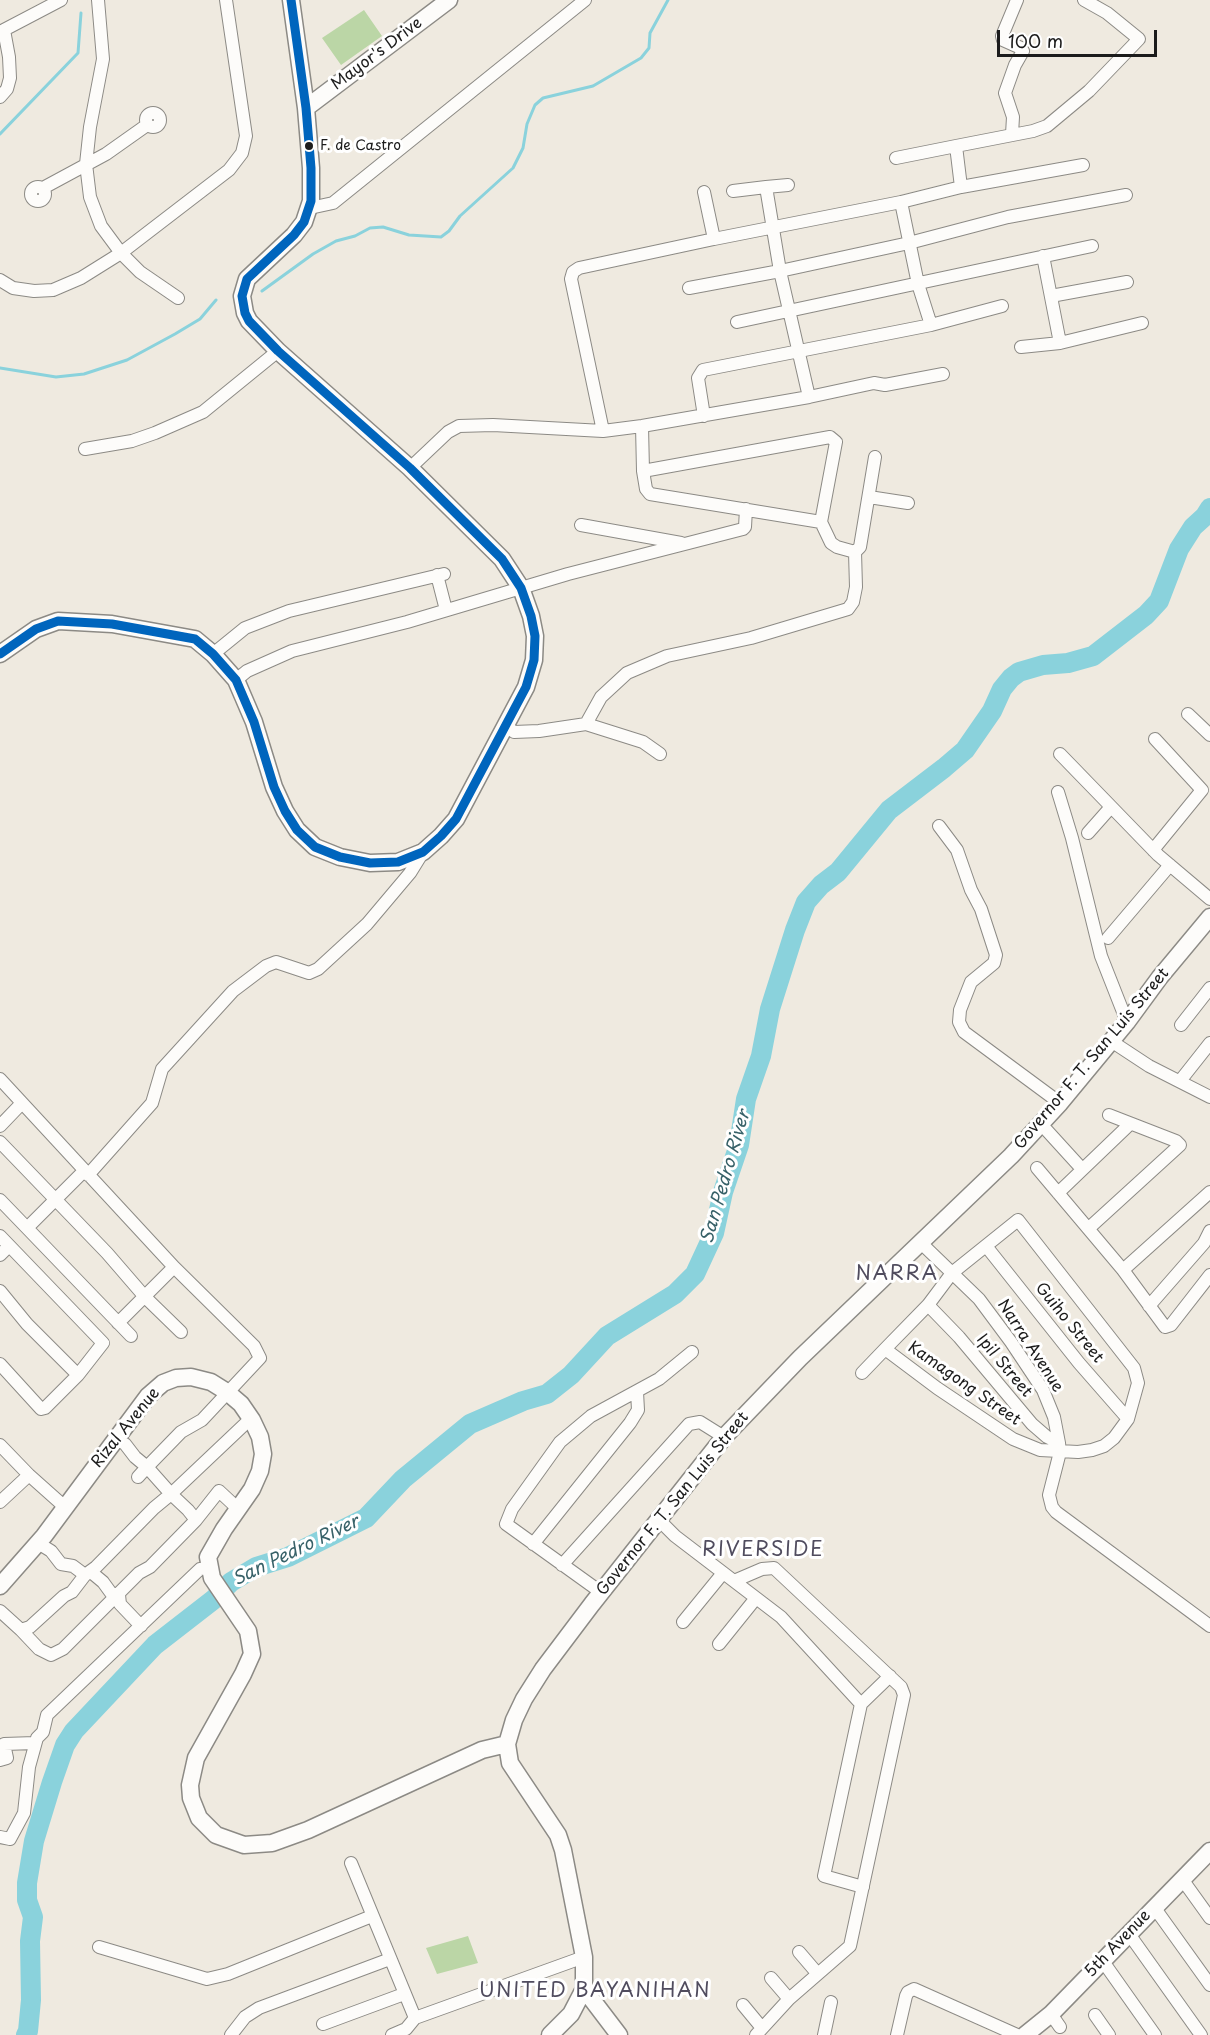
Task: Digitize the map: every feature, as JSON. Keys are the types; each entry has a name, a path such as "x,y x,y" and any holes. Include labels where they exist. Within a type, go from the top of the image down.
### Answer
{"main road":[{"path":"0,654 36,629 58,621 112,624 180,634 195,639 213,654 236,680 254,722 274,788 297,830 315,847 340,857 370,863 398,862 423,852 441,836 456,819 526,687 536,649 531,616 521,588 502,559 410,468 278,351 249,321 242,305 242,290 247,279 294,235 304,222 310,208 311,168 306,108 291,0"},
{"name":"Mayor's Drive","path":"306,108 440,3"},
{"name":"Governor F. T. San Luis Street","path":"507,1744 514,1720 543,1669 724,1437 800,1358 1011,1156 1041,1124 1210,917"},
{"name":"Rizal Avenue","path":"0,1586 66,1508 148,1396 163,1383 176,1378 191,1377 211,1382 241,1404 260,1437 263,1454 260,1472 252,1489 212,1547 208,1557 212,1575"},
{"path":"212,1575 248,1631 252,1654 196,1758 190,1785 191,1798 199,1818 216,1835 244,1845 272,1843 308,1830 482,1750 507,1744 510,1763 514,1771 558,1835 584,1957 584,1989 571,2014 550,2035"},
{"name":"5th Avenue","path":"1025,2035 1055,2020 1102,1960 1210,1853"},
{"path":"584,1989 619,2035"}],"street":[{"path":"0,97 7,89 10,78 9,57 2,31 61,0"},
{"path":"98,0 103,59 90,127 86,164 90,196 101,226 121,253 140,272 178,298"},
{"path":"0,280 13,288 34,291 53,290 81,278 121,253 229,170 242,153 246,136 226,0"},
{"path":"310,208 333,203 585,0"},
{"path":"1012,134 1013,117 1005,93 1015,65 1023,51 1022,48 1003,40 1002,36 1017,0"},
{"path":"896,158 1033,131 1047,126 1089,91 1139,39 1107,13 1084,0"},
{"path":"43,188 106,154 147,125"},
{"path":"956,146 961,187"},
{"path":"603,431 571,279 573,272 579,268 772,226 901,202 961,187 1083,165"},
{"path":"734,191 788,185"},
{"path":"766,187 780,271 810,397"},
{"path":"704,192 714,239"},
{"path":"689,288 909,243 1008,217 1126,195"},
{"path":"901,202 918,284 931,325"},
{"path":"737,322 1092,246"},
{"path":"1043,256 1060,343"},
{"path":"1051,296 1127,282"},
{"path":"704,416 698,378 703,370 931,325 1002,306"},
{"path":"1021,348 1060,343 1142,323"},
{"path":"85,449 132,441 155,434 202,412 278,351"},
{"path":"410,468 448,432 459,426 493,425 603,431 704,416 876,383 885,384 943,374"},
{"path":"642,426 643,471 646,489 650,494 820,522"},
{"path":"643,471 830,437 836,442 820,522 831,543 855,552"},
{"path":"586,724 601,697 627,673 667,656 751,638 848,609 853,602 856,587 855,552 860,547 875,457"},
{"path":"869,497 908,503"},
{"path":"236,680 247,671 292,651 407,622 568,574 744,529 747,509"},
{"path":"581,525 685,544"},
{"path":"213,654 244,628 289,611 441,574 446,610"},
{"path":"1188,714 1210,735"},
{"path":"506,726 514,732 539,732 586,724 643,742 660,754"},
{"path":"1153,850 1202,790 1155,739"},
{"path":"1060,754 1153,850 1210,899"},
{"path":"1059,792 1101,956 1126,1022"},
{"path":"1088,833 1111,807"},
{"path":"939,826 957,850 971,890 981,909 996,955 994,963 971,982 960,1010 959,1022 964,1032 1060,1103"},
{"path":"28,1227 86,1173 152,1103 162,1070 233,991 266,966 276,962 309,973 318,969 367,924 411,873 423,852"},
{"path":"1108,938 1170,865"},
{"path":"1181,1025 1210,988"},
{"path":"1111,1041 1149,1066 1210,1097"},
{"path":"1180,1081 1210,1043"},
{"path":"0,1079 174,1267 254,1347 260,1358 202,1419 181,1432 138,1477"},
{"path":"0,1126 22,1103"},
{"path":"1089,1228 1180,1145 1176,1140 1109,1115"},
{"path":"1041,1124 1082,1169"},
{"path":"1058,1193 1130,1124"},
{"path":"0,1142 107,1253 145,1297 181,1332"},
{"path":"1036,1168 1089,1228 1165,1327 1172,1325 1210,1275"},
{"path":"1123,1270 1210,1192"},
{"path":"0,1200 131,1336"},
{"path":"862,1373 928,1305 952,1273 1018,1220 1134,1368 1138,1378 1137,1388 1128,1419"},
{"path":"1149,1306 1204,1243 1210,1231"},
{"path":"0,1255 4,1241 103,1343 78,1375 41,1409 0,1364"},
{"name":"Narra Avenue","path":"921,1243 980,1299 1043,1390 1054,1417 1060,1448 1049,1495 1052,1507 1210,1626"},
{"name":"Guiho Street","path":"986,1246 1079,1363 1128,1419"},
{"path":"118,1323 174,1267"},
{"path":"0,1291 27,1324 78,1375"},
{"name":"Ipil Street","path":"928,1305 959,1337 1032,1424 1060,1448"},
{"name":"Kamagong Street","path":"885,1349 937,1388 1013,1439 1040,1450 1060,1448 1092,1450 1104,1446 1114,1438 1128,1419"},
{"path":"602,1593 506,1524 512,1509 560,1442 591,1416 637,1392 672,1370 692,1352"},
{"path":"533,1544 630,1423 638,1410 637,1392"},
{"path":"562,1565 689,1424 700,1422 724,1437"},
{"path":"21,1630 30,1627 64,1596 72,1592 85,1575 246,1423"},
{"path":"115,1439 125,1444 196,1520"},
{"path":"0,1445 66,1508"},
{"path":"0,1502 29,1475"},
{"path":"0,1611 39,1649 51,1655 63,1648 139,1574 150,1567 196,1520 219,1491 234,1504"},
{"path":"659,1520 675,1536 781,1617 861,1704"},
{"path":"38,1543 51,1551 61,1564 73,1566 85,1575"},
{"path":"734,1581 762,1569 774,1568 890,1676 901,1687 904,1695 849,1946 789,1999 759,2031 743,2005"},
{"path":"0,1837 10,1839 24,1813 29,1767 37,1738 44,1732 47,1715 200,1569 212,1575"},
{"path":"85,1575 91,1572 111,1593 119,1595"},
{"path":"683,1622 723,1573"},
{"path":"119,1595 120,1604 141,1626"},
{"path":"718,1644 756,1598"},
{"path":"863,1887 824,1876 861,1704 890,1676"},
{"path":"0,1760 7,1758 4,1744 35,1743"},
{"path":"351,1863 415,2018"},
{"path":"1182,1879 1210,1918"},
{"path":"1154,1907 1210,1985"},
{"path":"99,1947 207,1978 228,1974 372,1916"},
{"path":"1129,1934 1200,2035"},
{"path":"799,1952 817,1973"},
{"path":"392,2035 406,2029 415,2018 584,1957"},
{"path":"231,2035 245,2017 259,2008 390,1959"},
{"path":"1102,1960 1155,2035"},
{"path":"771,1978 789,1999"},
{"path":"897,2035 906,1996 914,1989 1017,2035"},
{"path":"323,2024 404,1994"},
{"path":"824,2035 831,2002"},
{"path":"1095,2015 1109,2035"}],"green space":[{"path":"364,10 382,36 341,65 322,38"},
{"path":"468,1936 478,1963 437,1974 426,1948"}],"waterway":[{"path":"262,291 313,254 336,241 355,236 370,228 383,227 409,235 441,237 449,231 460,216 513,168 523,148 527,124 535,105 543,98 593,86 641,58 649,48 650,33 668,0"},
{"path":"0,134 78,53 81,13"},
{"path":"0,368 56,377 84,374 127,360 175,334 200,319 216,300"},
{"name":"San Pedro River","path":"26,2035 31,2000 30,1941 33,1917 27,1900 27,1883 34,1841 52,1782 65,1745 74,1731 155,1645 213,1600 231,1582 256,1567 288,1557 366,1518 403,1479 470,1424 523,1401 547,1394 571,1375 607,1336 675,1294 695,1274 714,1233 723,1192 739,1145 746,1099 761,1056 770,1009 806,902 821,885 838,872 889,810 965,750 1011,678 1019,672 1043,665 1068,663 1093,656 1146,615 1159,601 1179,549 1193,527 1210,508"}],"transit line":[{"path":"0,654 36,629 58,621 112,624 195,639 213,654 236,680 254,722 274,787 297,830 315,847 340,857 370,863 398,862 423,852 441,836 456,819 526,687 534,660 535,636 521,588 502,559 410,468 278,351 249,321 245,313 242,296 247,279 294,235 304,222 311,201 306,108 291,0"}],"place":[{"name":"F. de Castro","path":"309,146"}],"district":[{"name":"NARRA","path":"897,1274"},
{"name":"RIVERSIDE","path":"763,1550"},
{"name":"UNITED BAYANIHAN","path":"595,1991"}]}
